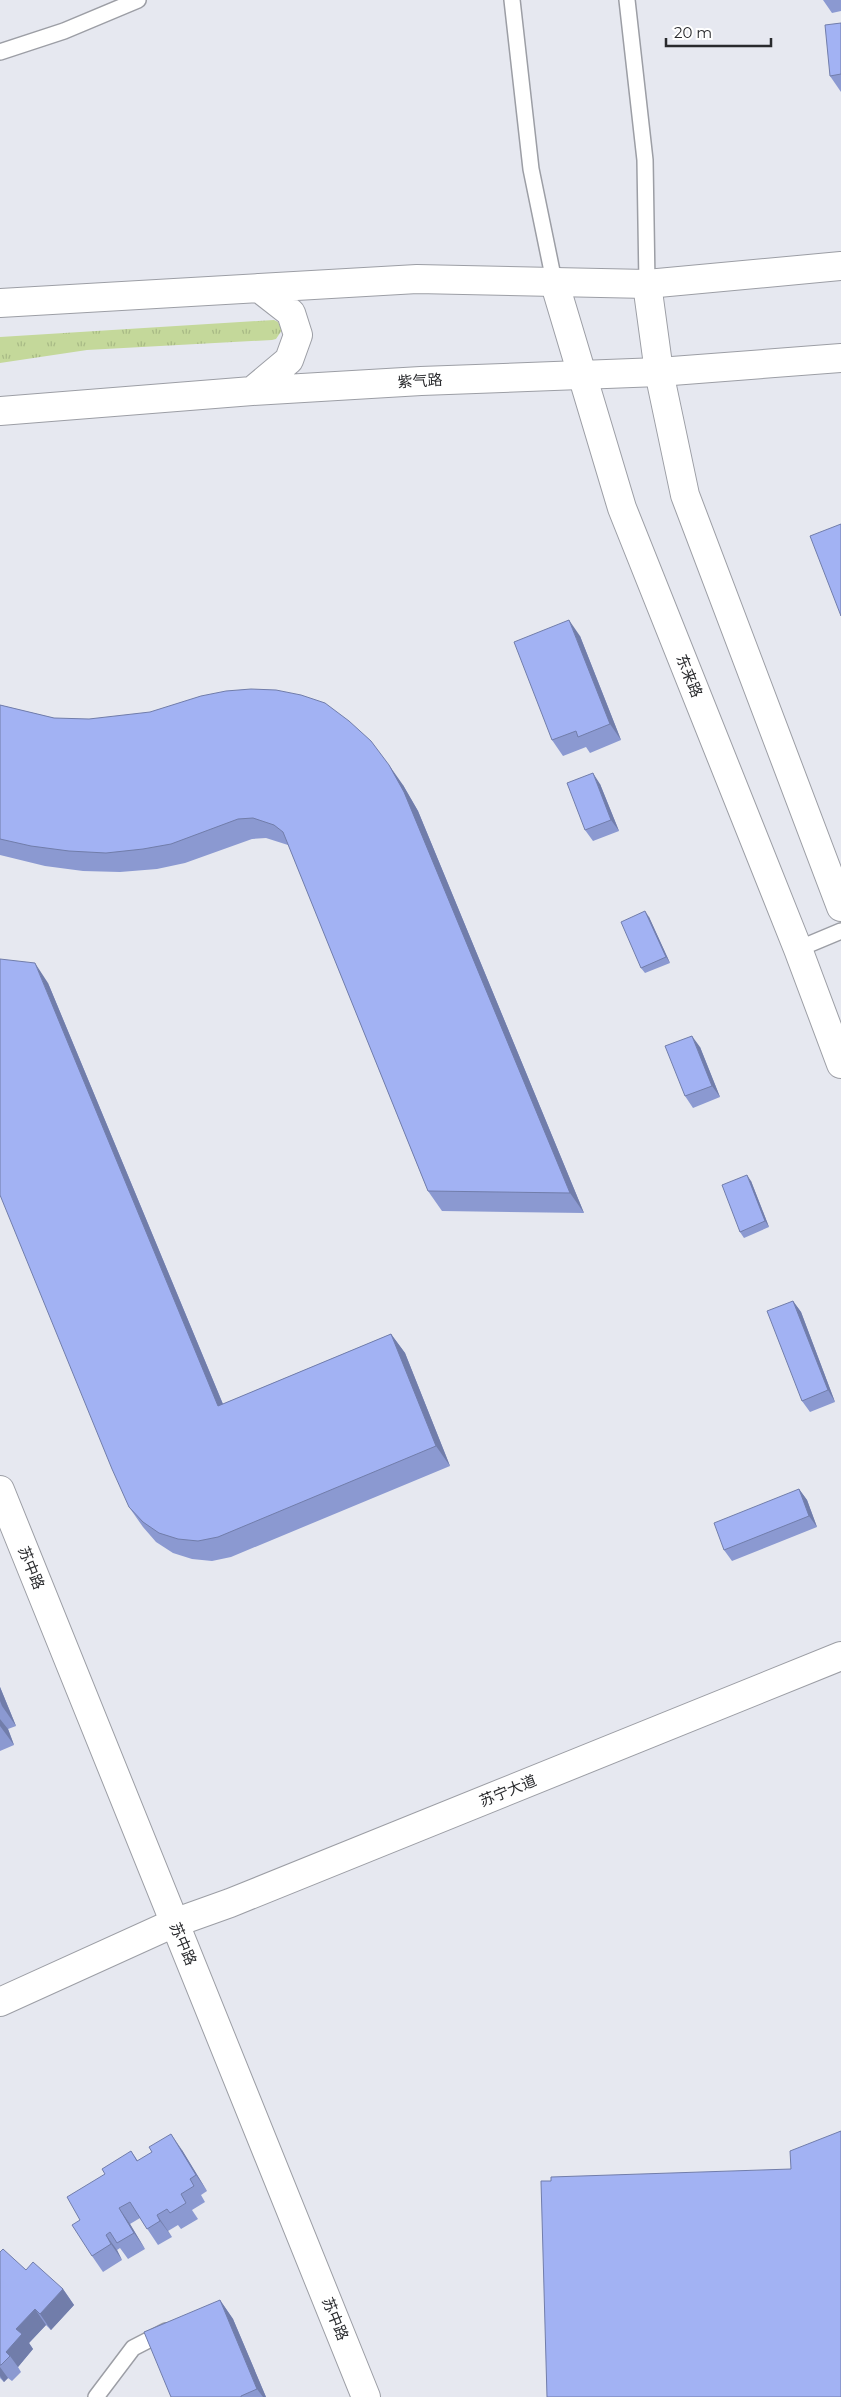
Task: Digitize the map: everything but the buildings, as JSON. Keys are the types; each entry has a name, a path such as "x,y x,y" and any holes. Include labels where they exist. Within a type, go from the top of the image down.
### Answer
{"street":[{"path":"0,303 417,279 647,284 841,266"},
{"name":"东来路","path":"554,281 622,508 798,948 841,1064"},
{"path":"647,284 660,372 685,495 841,907"},
{"path":"252,391 289,360 298,335 291,313 258,288"},
{"name":"紫气路","path":"0,411 252,391 583,374 660,372 841,358"},
{"name":"苏中路","path":"0,1490 366,2397"},
{"name":"苏宁大道","path":"0,2002 174,1923 230,1903 841,1656"}],"lane":[{"path":"0,52 64,31 138,0"},
{"path":"512,0 531,169 554,281"},
{"path":"627,0 646,160 647,284"},
{"path":"798,948 841,931"},
{"path":"96,2397 134,2348 183,2322"}],"green space":[{"path":"274,320 278,322 282,330 276,339 272,340 87,350 0,363 0,337"}]}
